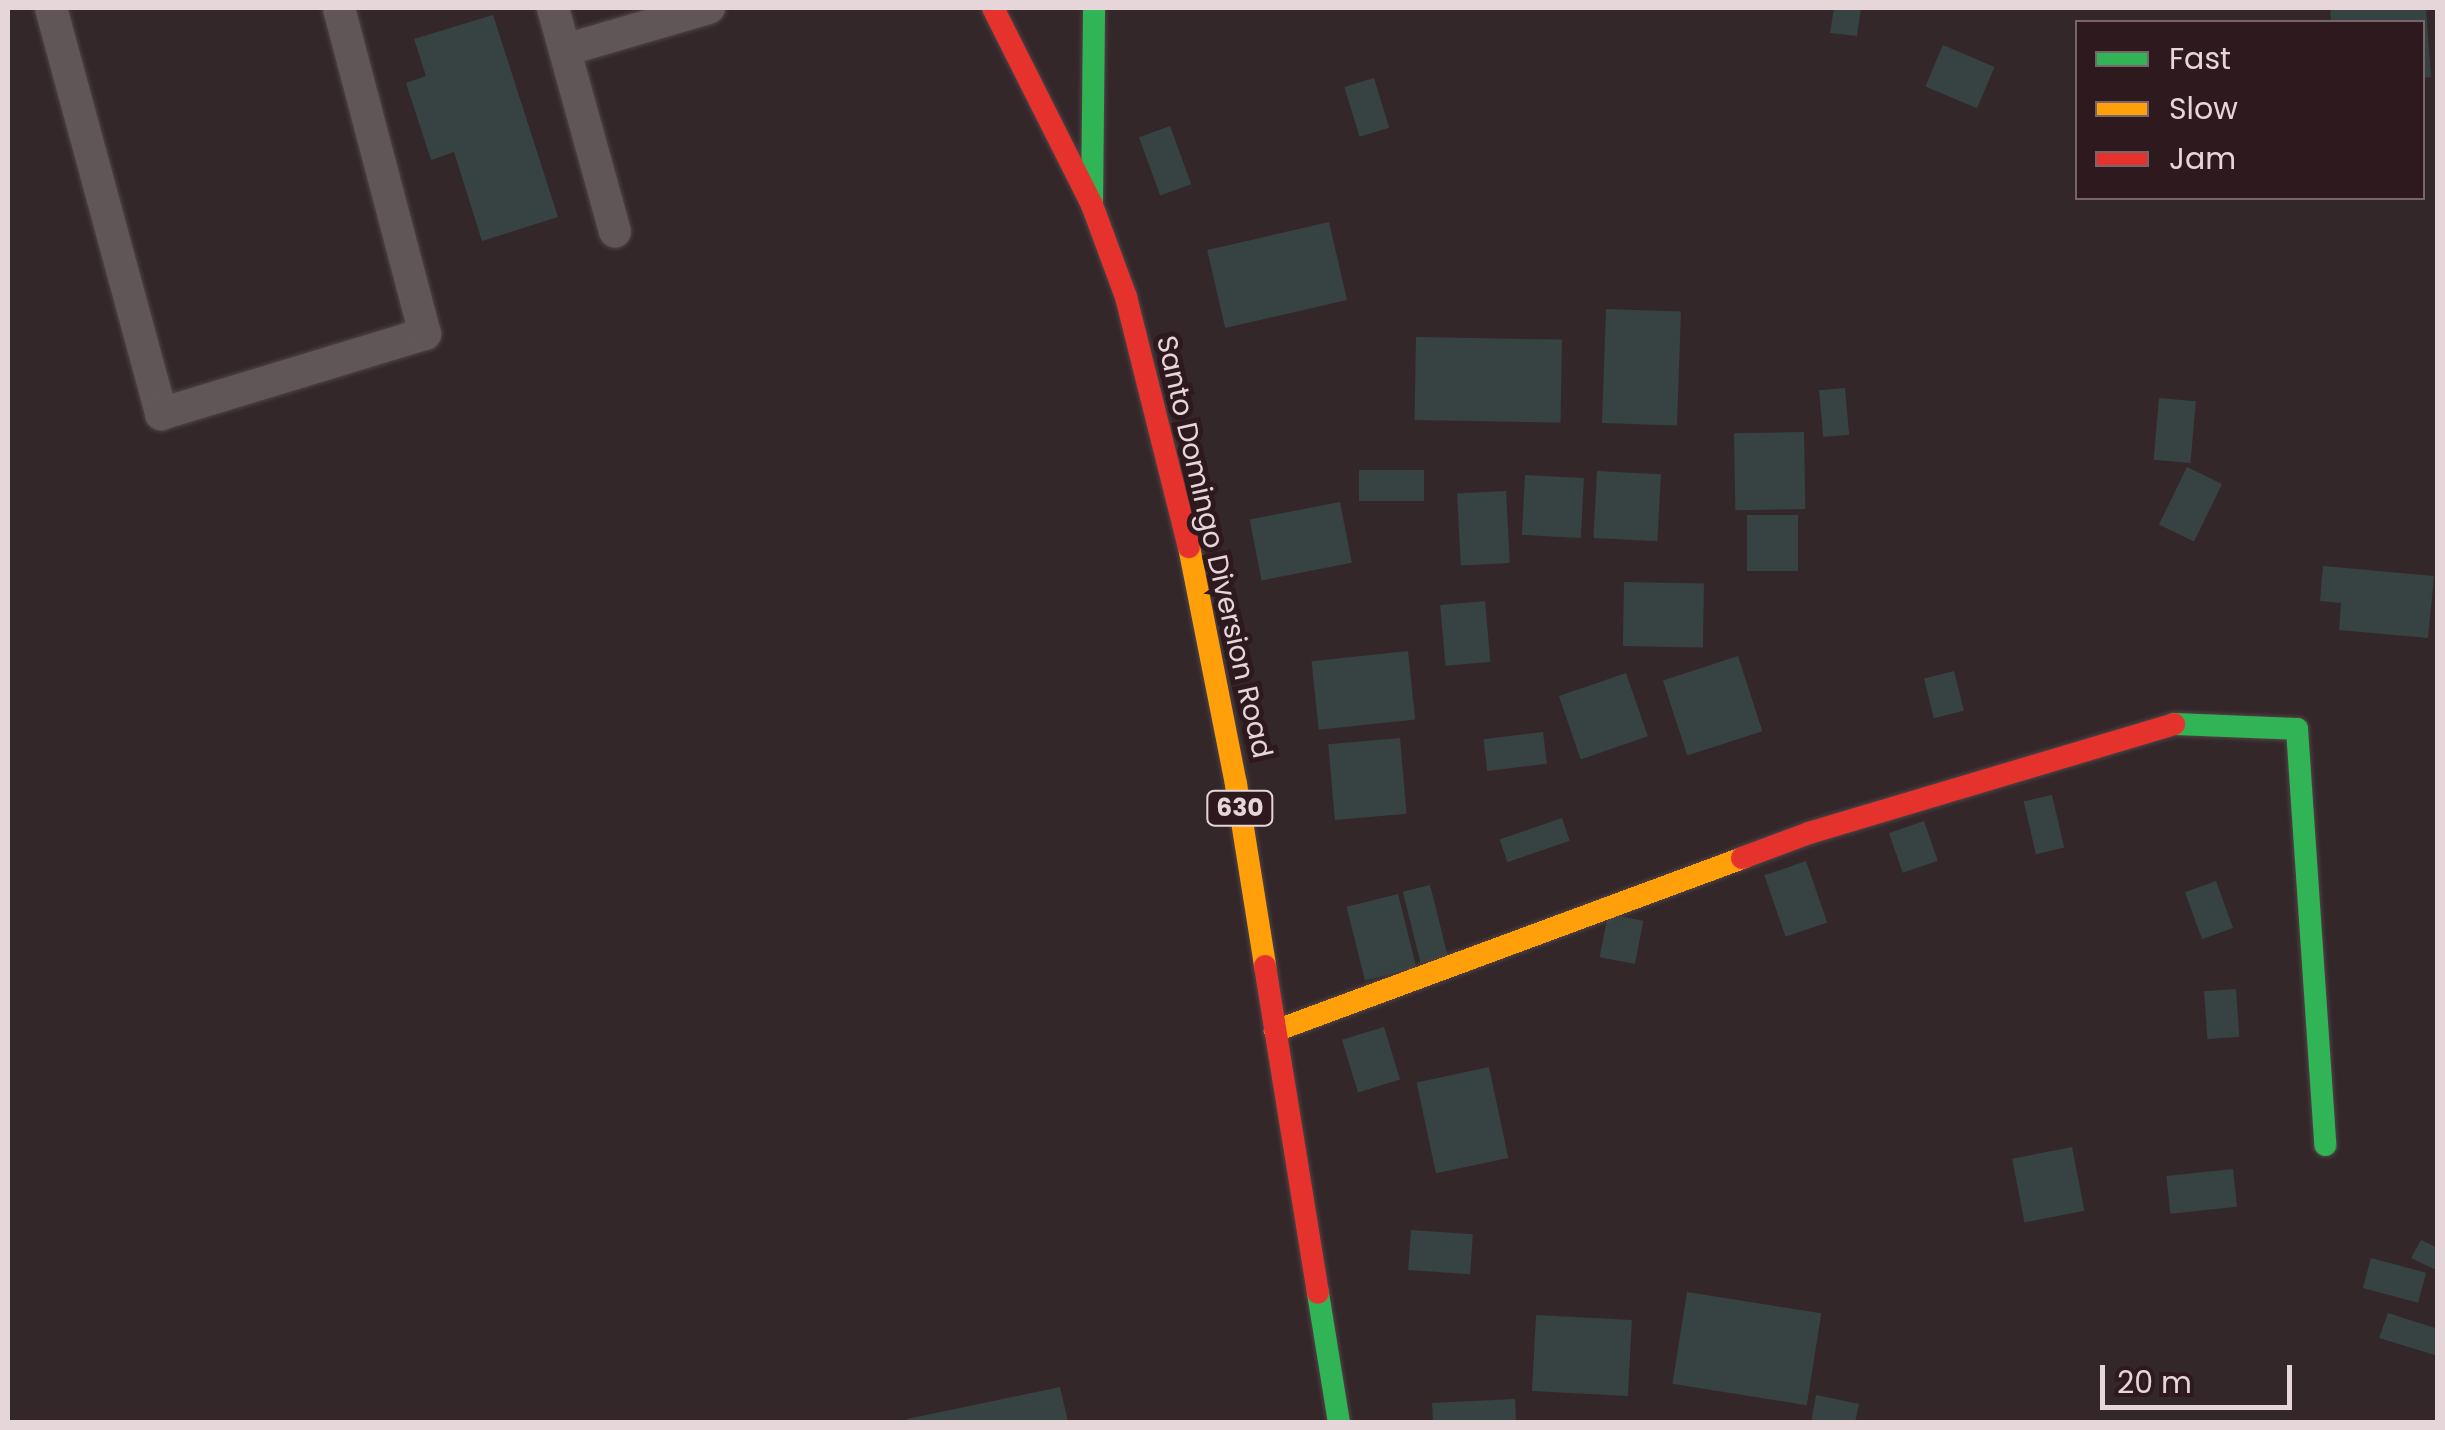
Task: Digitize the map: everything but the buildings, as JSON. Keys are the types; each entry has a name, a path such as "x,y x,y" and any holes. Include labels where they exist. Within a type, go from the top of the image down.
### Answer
{"street":[{"name":"Santo Domingo Diversion Road","path":"993,8 1092,205 1126,297 1193,565 1236,784 1339,1422"},
{"path":"1092,205 1094,8"},
{"path":"1275,1031 1808,833 2174,724 2298,729 2325,1145"}],"lane":[{"path":"51,8 161,414 424,334 339,8"},
{"path":"553,8 615,232"},
{"path":"565,50 709,8"}],"traffic: fast":[{"path":"1092,205 1094,8"},
{"path":"2174,724 2297,729 2325,1145"},
{"path":"1318,1293 1339,1422"}],"traffic: slow":[{"path":"1189,547 1236,784 1265,966"},
{"path":"1275,1031 1742,858"}],"traffic: jam":[{"path":"993,8 1092,205 1126,297 1189,547"},
{"path":"1742,858 1809,833 2174,724"},
{"path":"1265,966 1318,1293"}]}
